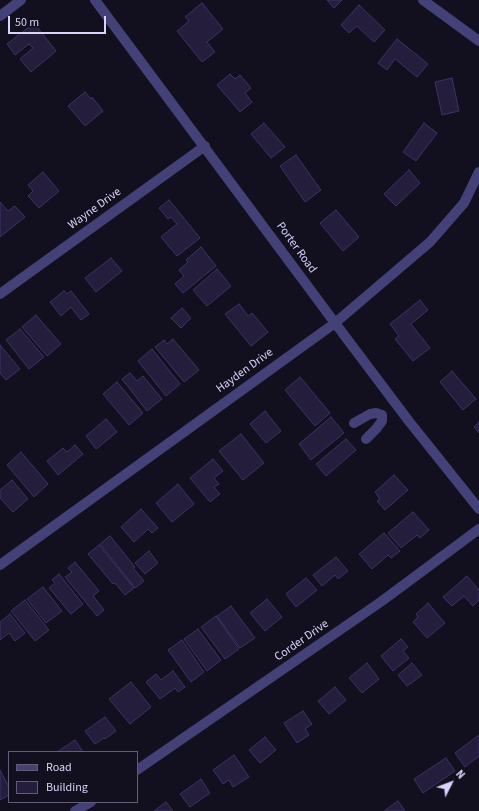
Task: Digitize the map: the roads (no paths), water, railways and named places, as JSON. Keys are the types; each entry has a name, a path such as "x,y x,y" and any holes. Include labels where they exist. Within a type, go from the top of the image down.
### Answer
{"street":[{"path":"0,16 21,0"},
{"name":"Porter Road","path":"96,0 335,323 396,404 479,509"},
{"path":"423,0 479,41"},
{"name":"Wayne Drive","path":"0,294 205,146"},
{"name":"Hayden Drive","path":"0,565 335,323 430,242 464,203 479,172"},
{"path":"382,415 396,404"},
{"path":"354,423 370,414 376,413 382,415"},
{"path":"366,439 382,421 382,415"},
{"name":"Corder Drive","path":"138,769 382,601 479,529"},
{"path":"75,811 89,803"}]}
